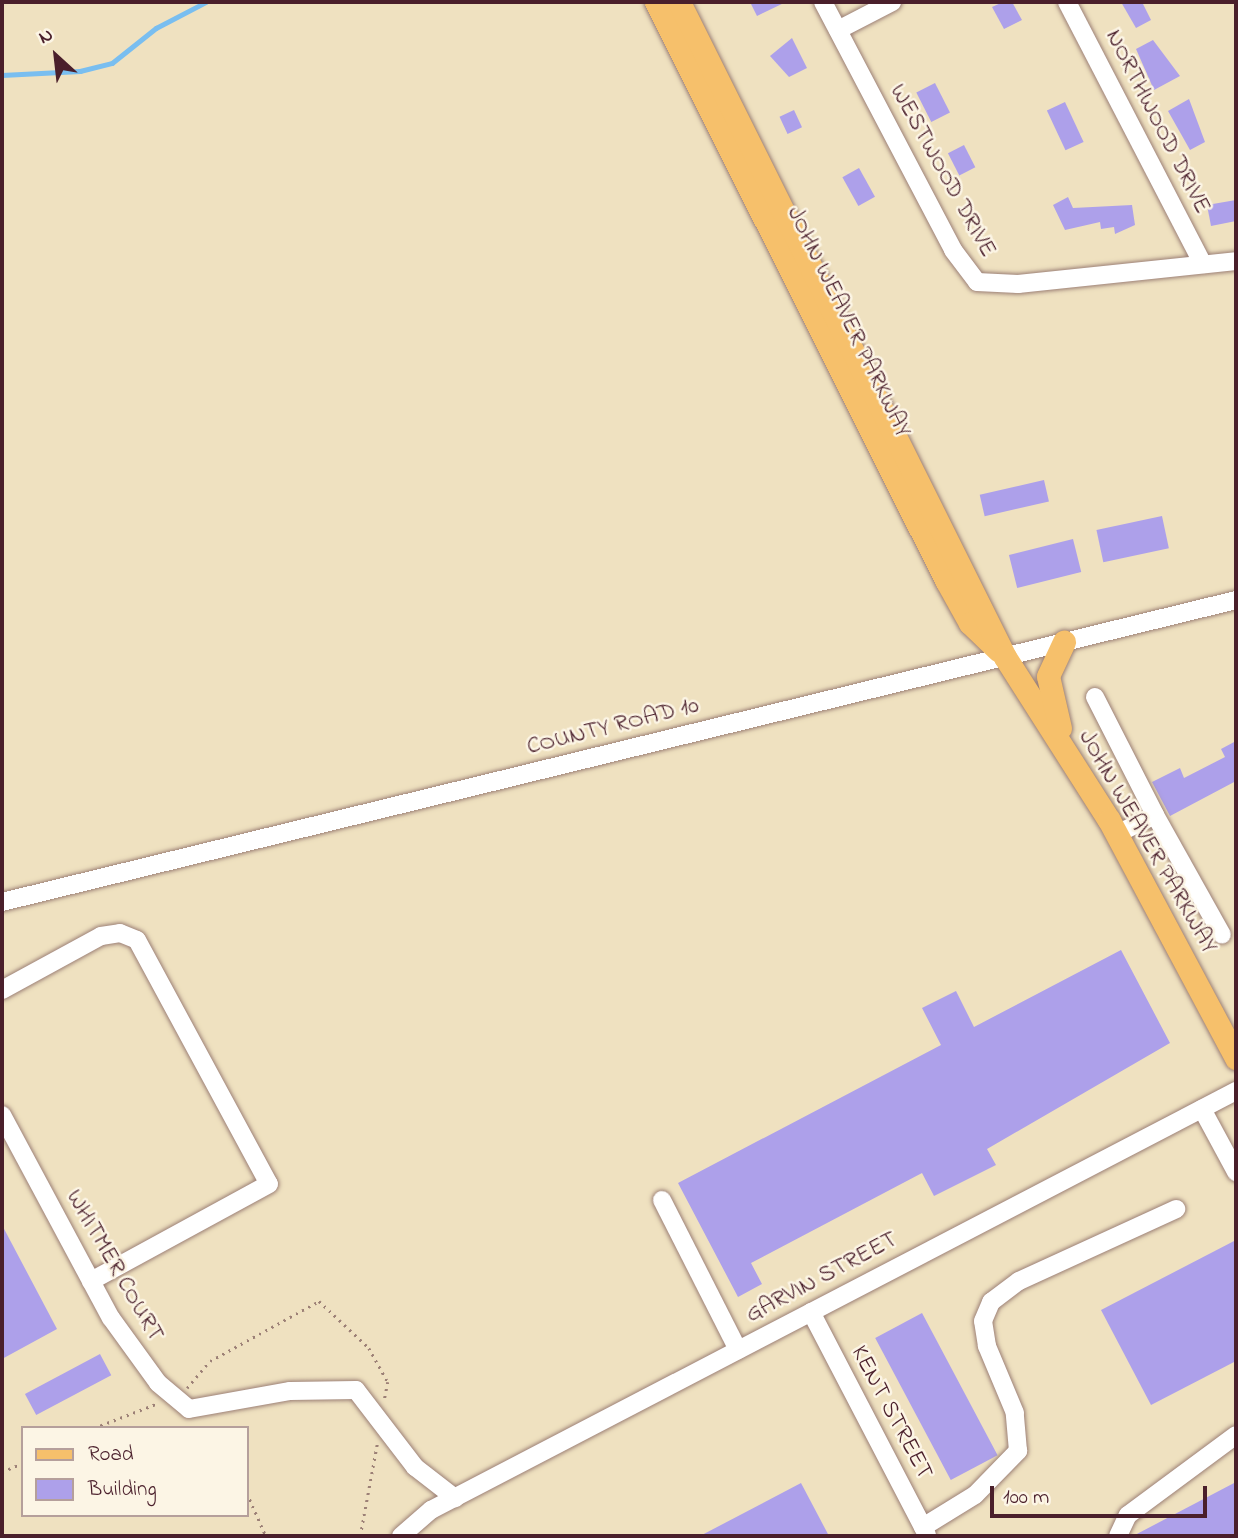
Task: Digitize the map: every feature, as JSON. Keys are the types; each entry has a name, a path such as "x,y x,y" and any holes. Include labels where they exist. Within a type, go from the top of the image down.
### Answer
{"main road":[{"name":"JOHN WEAVER PARKWAY","path":"656,2 946,580 970,623 1005,657"},
{"name":"JOHN WEAVER PARKWAY","path":"679,2 1005,657 1117,834 1236,1058"},
{"path":"1065,642 1048,676 1069,755"}],"street":[{"name":"WESTWOOD DRIVE","path":"823,2 953,250 977,282 1018,284 1236,261"},
{"path":"838,30 892,2"},
{"name":"NORTHWOOD DRIVE","path":"1067,2 1203,264"},
{"name":"COUNTY ROAD 10","path":"2,902 1236,600"},
{"path":"1095,697 1155,815 1222,935"},
{"path":"1117,834 1155,815"},
{"path":"2,990 101,936 120,933 136,940 269,1184 90,1281"},
{"name":"GARVIN STREET","path":"401,1536 431,1510 1236,1091"},
{"path":"1202,1109 1236,1172"},
{"name":"WHITMER COURT","path":"2,1115 90,1281 133,1352 189,1409 290,1391 356,1390 415,1467 455,1498"},
{"path":"662,1200 738,1350"},
{"path":"925,1532 975,1495 1018,1451 1014,1413 987,1346 983,1321 991,1302 1019,1281 1176,1209"},
{"name":"KENT STREET","path":"811,1312 925,1532"},
{"path":"1118,1536 1128,1515 1236,1435"}],"path":[{"path":"2,1472 21,1465"},
{"path":"248,1495 266,1536"}],"building":[{"path":"750,2 786,2 757,16"},
{"path":"1003,2 1012,2 1022,20 1004,29 992,7"},
{"path":"1121,2 1142,2 1151,20 1136,28"},
{"path":"792,38 807,68 789,77 770,56"},
{"path":"1153,40 1180,76 1154,90 1136,49"},
{"path":"935,83 950,112 931,122 916,93"},
{"path":"1189,99 1205,142 1190,150 1168,111"},
{"path":"1065,102 1084,142 1065,150 1047,110"},
{"path":"794,110 802,127 788,134 779,117"},
{"path":"964,145 975,167 959,175 948,153"},
{"path":"859,168 875,197 858,206 842,177"},
{"path":"1068,197 1073,208 1132,205 1135,225 1115,234 1114,227 1101,229 1100,222 1065,230 1053,205"},
{"path":"1236,200 1236,221 1211,226 1207,205"},
{"path":"1044,480 1049,501 985,516 980,495"},
{"path":"1162,516 1169,548 1103,562 1096,530"},
{"path":"1073,539 1081,572 1017,588 1009,555"},
{"path":"1236,741 1236,781 1170,816 1152,782 1180,768 1184,778 1225,757 1221,749"},
{"path":"1121,950 1170,1043 987,1149 996,1165 934,1196 922,1173 751,1263 762,1284 738,1297 678,1183 941,1045 922,1008 956,991 974,1027"},
{"path":"2,1225 57,1329 2,1359"},
{"path":"1236,1240 1236,1361 1151,1405 1101,1310"},
{"path":"922,1313 998,1455 951,1480 875,1338"},
{"path":"100,1354 111,1375 36,1415 25,1394"},
{"path":"1236,1482 1236,1536 1133,1536"},
{"path":"801,1483 829,1536 700,1536"}],"waterway":[{"path":"2,75 80,71 112,63 156,28 206,2"}]}
